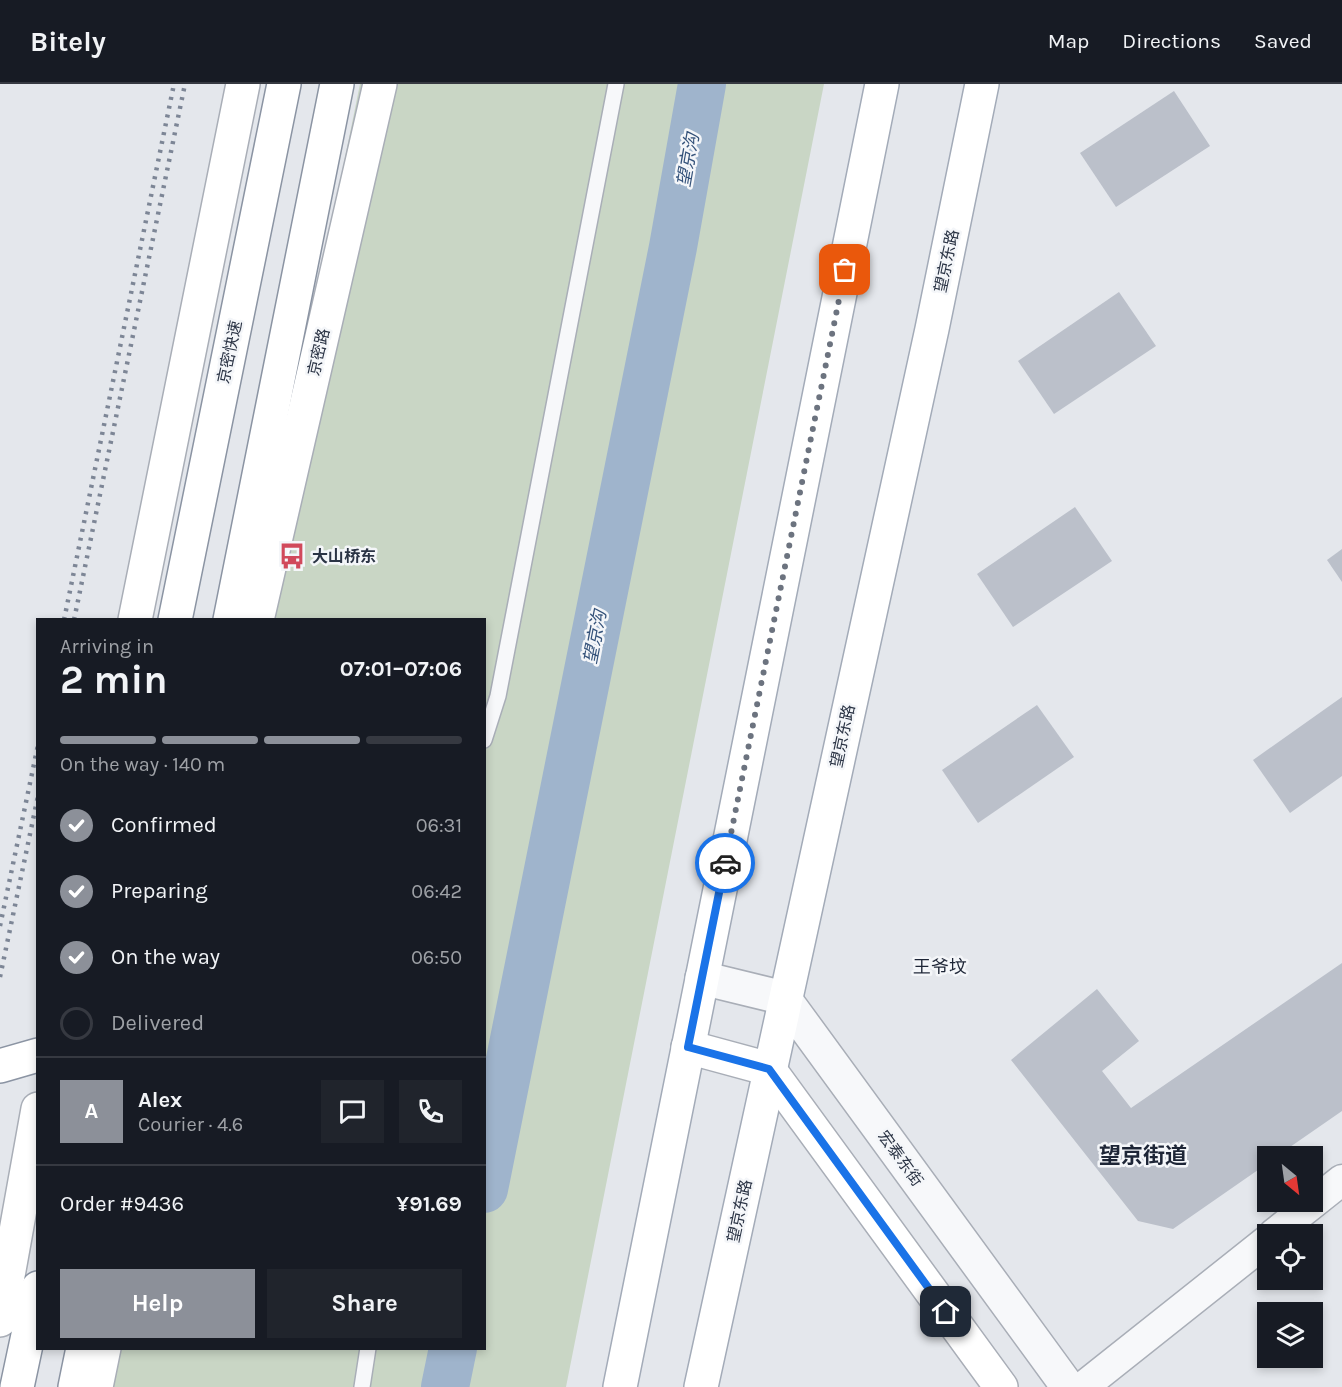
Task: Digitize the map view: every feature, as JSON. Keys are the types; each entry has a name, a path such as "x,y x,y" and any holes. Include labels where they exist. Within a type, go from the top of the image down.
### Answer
{"main road":[{"path":"135,618 243,84"},
{"name":"京密快速","path":"175,618 284,84"},
{"path":"230,618 337,84"},
{"name":"京密路","path":"257,618 380,84"},
{"path":"620,1387 882,84"},
{"name":"望京东路","path":"701,1387 784,998 932,328 982,84"},
{"path":"688,1047 769,1069 1000,1387"},
{"path":"0,1066 36,1056"},
{"path":"0,1320 36,1119"},
{"path":"17,1387 36,1297"},
{"path":"75,1387 83,1350"},
{"path":"96,1387 104,1350"}],"street":[{"path":"702,978 784,998"},
{"name":"宏泰东街","path":"784,998 1068,1387"},
{"path":"1287,1224 1342,1180"},
{"path":"1083,1387 1257,1248"}],"lane":[{"path":"486,734 498,696 616,84"},
{"path":"362,1387 368,1350"}],"green space":[{"path":"360,84 824,84 566,1387 94,1387 102,1350 486,1350 486,618 251,618"}],"building":[{"path":"1174,91 1210,146 1116,207 1080,153"},
{"path":"1119,292 1156,346 1054,414 1018,361"},
{"path":"1075,507 1112,561 1013,627 977,574"},
{"path":"1342,549 1342,582 1327,560"},
{"path":"1342,697 1342,776 1290,813 1253,760"},
{"path":"1037,705 1074,757 978,823 942,770"},
{"path":"1342,963 1342,1111 1291,1146 1257,1146 1257,1171 1173,1229 1138,1221 1011,1060 1097,989 1139,1041 1102,1071 1131,1108"}],"waterway":[{"name":"望京沟","path":"486,1179 673,247 702,84"},
{"name":"望京沟","path":"445,1387 453,1350"}],"railway":[{"path":"64,618 174,84"},
{"path":"74,618 185,84"},
{"path":"0,926 36,755"},
{"path":"0,977 36,806"}],"way so far":[{"path":"725,863 845,270"}],"place":[{"name":"大山桥东","path":"292,556"}],"district":[{"name":"王爷坟","path":"940,967"},
{"name":"望京街道","path":"1143,1155"}],"route":[{"path":"725,863 688,1047 769,1069 946,1312"}]}
